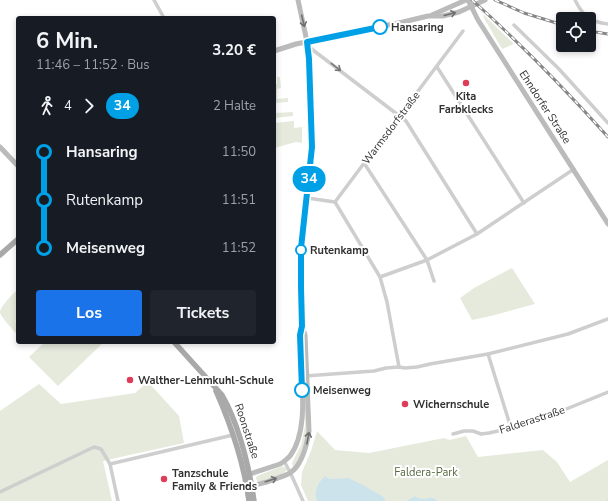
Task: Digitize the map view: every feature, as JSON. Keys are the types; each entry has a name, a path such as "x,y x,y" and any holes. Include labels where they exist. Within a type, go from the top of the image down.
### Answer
{"main road":[{"path":"0,255 16,241"},
{"name":"Roonstraße","path":"176,344 222,394 236,424 250,474 247,483"},
{"name":"Roonstraße","path":"215,387 228,420 247,483"},
{"path":"247,483 248,501"},
{"path":"247,483 254,501"}],"street":[{"path":"154,0 163,16"},
{"path":"298,0 309,59 312,147 301,248 302,326 300,335 305,376 309,420 308,442 296,466 290,472 280,477 247,483 250,474 280,464 290,456 295,447 302,421 305,376"},
{"path":"276,50 296,44 428,16 467,0"},
{"name":"Ehndorfer Straße","path":"467,0 495,48 608,224"},
{"path":"428,16 443,16 471,7 486,0"},
{"path":"575,0 580,9 588,18 600,24 608,24"},
{"path":"514,25 559,69 608,123"},
{"name":"Warmsdorfstraße","path":"335,202 463,31"},
{"path":"307,42 309,46 406,121 477,234"},
{"path":"437,66 524,203"},
{"path":"0,147 16,164"},
{"path":"364,163 427,260 434,281"},
{"path":"380,277 427,260 477,234 574,169"},
{"path":"307,198 335,202 380,277 387,302 399,366"},
{"path":"305,376 374,371 399,366 405,368 417,367 488,354 568,334 608,319"},
{"path":"488,354 511,428"},
{"name":"Falderastraße","path":"453,434 464,431 473,431 481,434 511,428 554,414 608,392"},
{"path":"110,464 233,435"},
{"path":"0,492 94,447 101,449 110,464 118,501"},
{"path":"284,461 304,501"}],"green space":[{"path":"483,14 514,44 502,49"},
{"path":"277,77 280,77 281,88 277,89 277,99 288,98 288,102 276,103"},
{"path":"293,112 293,116 276,118 276,113"},
{"path":"294,121 294,128 302,127 302,143 296,142 276,147 276,123"},
{"path":"512,268 535,304 472,320 460,298 474,288"},
{"path":"16,291 16,334 0,313 4,304"},
{"path":"43,344 102,344 58,386 29,357"},
{"path":"148,382 179,416 184,443 103,461 112,501 0,501 0,411 39,384 61,404 135,393"},
{"path":"305,391 307,422 306,440 303,450 293,467 292,463 301,445 305,426"},
{"name":"Faldera-Park","path":"317,431 335,450 369,453 444,438 450,440 466,436 478,457 543,450 557,462 570,482 608,460 608,501 308,501 301,485 302,472 311,451"},
{"path":"282,466 287,470 273,478 257,481 257,476"}],"water":[{"path":"325,476 329,479 348,478 385,498 385,501 317,501 317,487"},
{"path":"415,496 421,499 432,498 438,501 407,501"}],"railway":[{"path":"472,0 542,67 608,137"},
{"path":"495,0 524,13 556,23"},
{"path":"596,32 608,34"}],"bus line":[{"name":"34","path":"302,390 300,269 301,248 312,158 312,122 307,42 380,27"}],"place":[{"name":"Hansaring","path":"380,27"},
{"name":"Kita Farbklecks","path":"466,83"},
{"name":"Rutenkamp","path":"301,250"},
{"name":"Walther-Lehmkuhl-Schule","path":"130,380"},
{"name":"Meisenweg","path":"302,390"},
{"name":"Wichernschule","path":"405,404"},
{"name":"Tanzschule Family & Friends","path":"164,479"}]}
